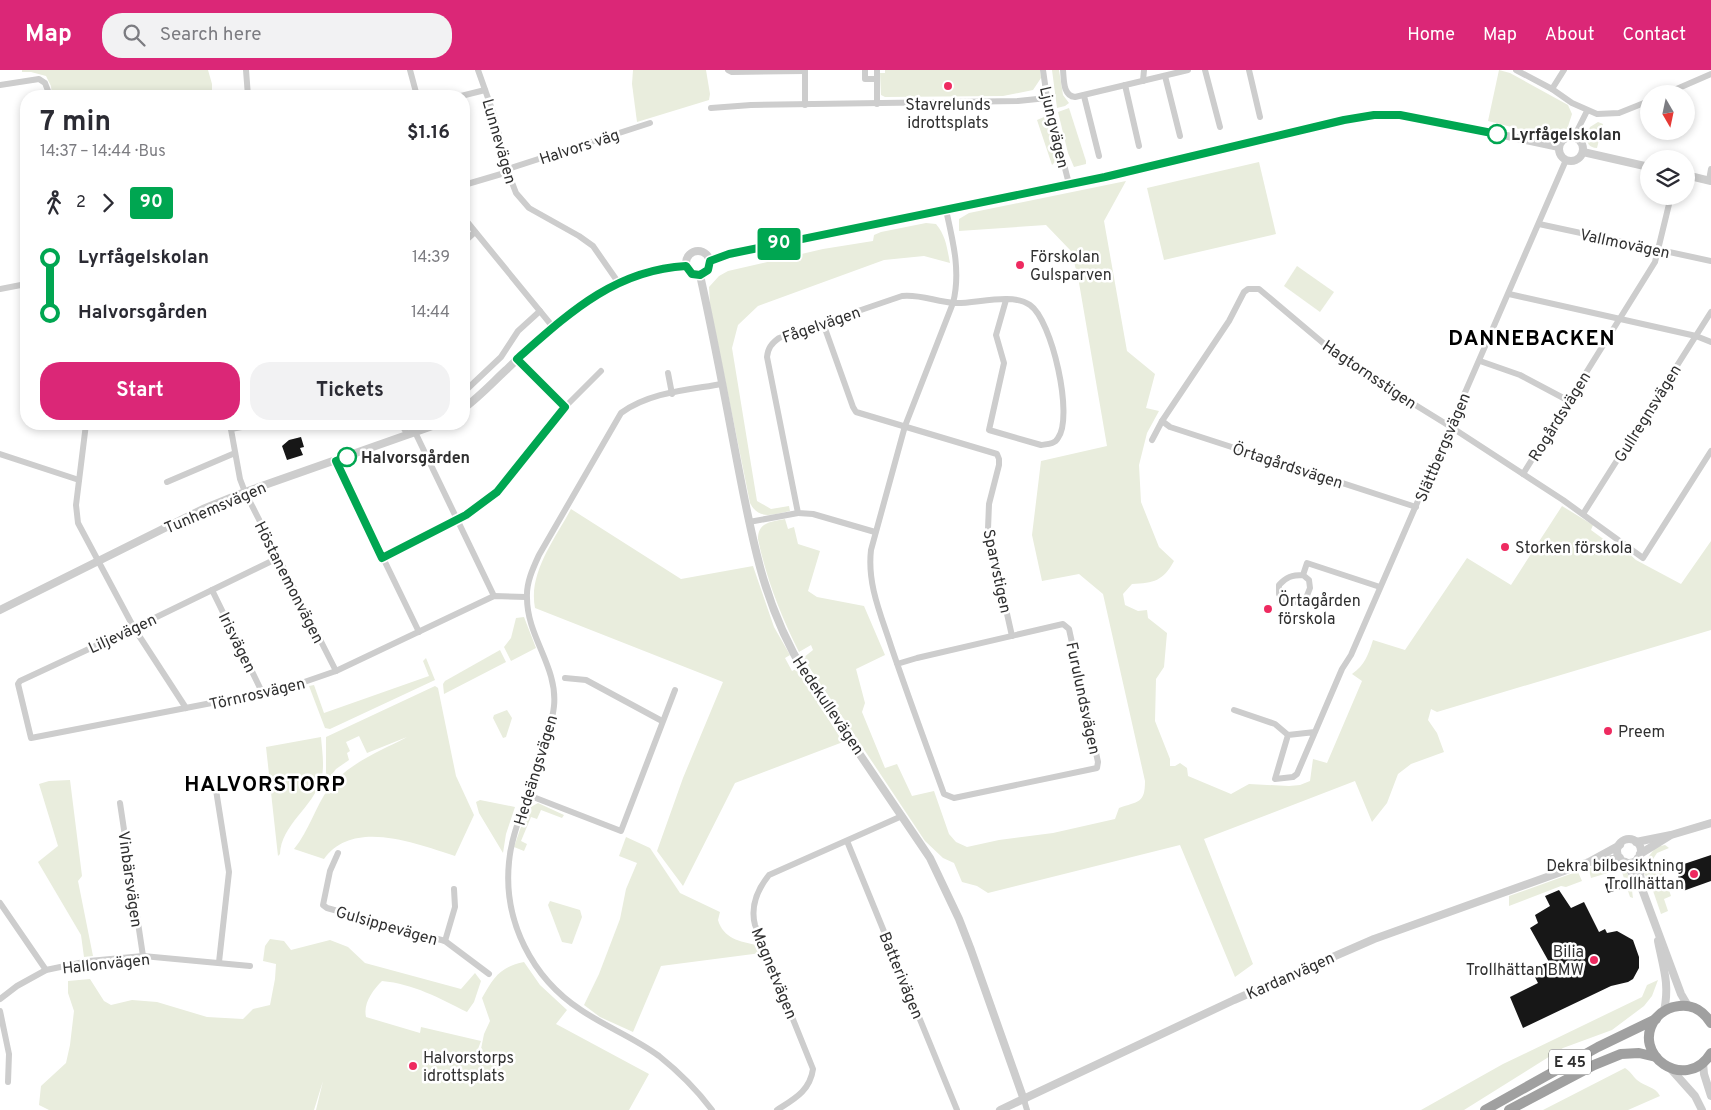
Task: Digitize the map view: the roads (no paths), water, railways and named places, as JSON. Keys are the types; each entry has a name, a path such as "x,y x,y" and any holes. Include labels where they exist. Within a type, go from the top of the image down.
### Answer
{"highway":[{"name":"E 45","path":"1485,1110 1598,1047 1656,1018 1664,1011 1676,1006 1711,1010"},
{"path":"1692,1007 1704,1014 1711,1023"},
{"path":"1656,1018 1651,1030 1652,1050 1656,1057 1670,1068 1687,1070 1703,1063 1711,1053"},
{"name":"E 45","path":"1509,1110 1615,1056 1638,1053 1656,1057"}],"street":[{"path":"246,70 248,90"},
{"path":"410,70 415,90"},
{"name":"Lunnevägen","path":"478,70 494,115 508,171 516,193 528,208 593,246 618,282"},
{"path":"728,70 732,72 805,71 806,105"},
{"path":"865,70 865,79 877,79"},
{"path":"877,70 878,104"},
{"name":"Ljungvägen","path":"1043,70 1047,98 1069,184"},
{"path":"1063,70 1065,89 1070,97 1084,96 1188,70"},
{"path":"1143,81 1144,70"},
{"path":"1205,70 1220,127"},
{"path":"1249,70 1260,117"},
{"path":"1516,70 1587,111 1607,115 1640,105"},
{"path":"1552,90 1564,70"},
{"path":"1686,85 1711,74"},
{"path":"1165,76 1180,136"},
{"path":"0,85 39,79 45,83 48,90"},
{"path":"1125,86 1139,146"},
{"path":"470,94 485,90"},
{"path":"1084,96 1099,156"},
{"path":"711,108 751,105 1018,101 1047,98"},
{"path":"1583,152 1578,159 1566,160 1560,155 1559,147 1563,140 1574,137 1587,111"},
{"path":"710,261 729,254 1069,184 1344,120 1374,115 1400,115 1559,147"},
{"name":"Halvors väg","path":"470,183 650,123"},
{"path":"1574,137 1580,141 1583,152"},
{"path":"1583,152 1640,165"},
{"name":"Slättbergsvägen","path":"1288,735 1275,779 1293,777 1297,774 1480,361 1566,160"},
{"path":"1695,177 1710,180 1711,169"},
{"name":"Rogårdsvägen","path":"1523,474 1644,282 1658,250 1669,205"},
{"name":"Furulundsvägen","path":"897,664 1063,624 1069,630 1098,766 1095,770 954,798 944,794 897,664 872,588 869,566 875,532 905,426 958,286 957,268 946,210"},
{"name":"Vallmovägen","path":"1539,224 1711,261"},
{"path":"470,226 553,327"},
{"path":"470,237 475,232"},
{"path":"695,251 705,253 710,261 708,270 700,275 692,274 686,266 688,257 695,251"},
{"path":"470,402 553,327 589,298 618,282 663,268 686,266"},
{"name":"Hedekullevägen","path":"700,275 749,522 758,564 767,592 795,657 930,858 959,919 1028,1110"},
{"path":"0,289 20,285"},
{"name":"Hagtornsstigen","path":"1152,440 1162,421 1229,321 1244,292 1254,288 1259,289 1335,353 1362,372 1523,474 1583,514 1643,558 1711,451"},
{"path":"1509,294 1696,336 1711,342"},
{"name":"Fågelvägen","path":"798,513 767,357 772,343 778,338 902,296 927,296 953,303"},
{"path":"953,303 1006,300 1018,300 1030,305 1039,315 1051,345 1058,371 1064,414 1062,432 1057,441 1050,444 1041,445 989,430 1004,362 996,335 1006,300"},
{"path":"470,386 501,357 518,331 540,311"},
{"name":"Gullregnsvägen","path":"1583,514 1711,312"},
{"path":"823,323 856,412 905,426"},
{"path":"517,359 565,407"},
{"path":"1480,361 1520,375 1569,402"},
{"path":"382,558 457,520 497,492 565,407 601,372"},
{"path":"668,373 672,394"},
{"name":"Hedeängsvägen","path":"712,1110 694,1087 658,1056 566,1000 543,976 523,945 511,908 509,862 513,838 551,720 554,694 554,682 547,660 532,628 526,597 530,576 539,555 621,413 640,401 722,384"},
{"name":"Örtagårdsvägen","path":"1162,421 1170,427 1416,507"},
{"name":"Sparvstigen","path":"905,426 997,454 999,465 989,504 988,528 1012,636"},
{"path":"85,430 76,516 81,530 134,628 186,708"},
{"name":"Höstanemonvägen","path":"232,430 240,479 245,492 336,671"},
{"path":"408,430 412,434 457,520 494,596"},
{"name":"Tunhemsvägen","path":"0,610 203,509 245,492 422,430"},
{"path":"167,482 235,453"},
{"path":"0,454 79,480"},
{"path":"336,461 419,632"},
{"path":"749,522 798,513 814,514 875,532"},
{"name":"Liljevägen","path":"31,738 20,700 19,682 278,558"},
{"path":"1303,575 1307,563 1380,588"},
{"path":"1294,575 1303,575 1309,580 1310,588 1304,603 1284,600 1279,594 1279,586 1285,579 1294,575"},
{"name":"Irisvägen","path":"212,590 263,694"},
{"name":"Törnrosvägen","path":"31,738 263,694 305,683 336,671 494,596 526,597"},
{"path":"566,678 586,680 662,721"},
{"path":"528,795 621,831 675,690"},
{"path":"1234,710 1275,724 1288,735 1315,732"},
{"path":"216,790 229,872 220,962"},
{"name":"Vinbärsvägen","path":"120,803 143,956"},
{"name":"Magnetvägen","path":"777,1110 804,1091 812,1077 813,1069 755,925 754,903 760,888 769,875 902,816"},
{"path":"1642,889 1622,860 1618,851 1620,845 1627,840 1636,842 1671,835 1711,822"},
{"path":"1622,860 1632,862 1671,835"},
{"name":"Batterivägen","path":"847,841 957,1110"},
{"path":"1636,842 1640,848 1642,889 1657,934 1667,976 1667,996 1664,1011"},
{"name":"Kardanvägen","path":"1000,1110 1234,1000 1366,943 1589,862 1620,845"},
{"name":"Gulsippevägen","path":"338,853 330,871 323,905 327,908 446,941 489,974"},
{"name":"Kardanvägen","path":"1589,862 1622,860"},
{"name":"Gulsippevägen","path":"446,941 454,906 454,888"},
{"path":"0,903 46,970"},
{"path":"1657,934 1666,950 1681,994 1692,1007"},
{"name":"Hallonvägen","path":"0,999 46,970 89,962 143,956 250,966"},
{"path":"0,1011 10,1054 8,1082"},
{"path":"1703,1063 1704,1074 1711,1096"},
{"path":"1670,1068 1695,1096 1702,1110"}],"place":[{"name":"Stavrelunds idrottsplats","path":"948,86"},
{"name":"Lyrfågelskolan","path":"1497,134"},
{"name":"Förskolan Gulsparven","path":"1020,265"},
{"name":"Halvorsgården","path":"347,457"},
{"name":"Storken förskola","path":"1505,547"},
{"name":"Örtagården förskola","path":"1268,609"},
{"name":"Preem","path":"1608,731"},
{"name":"Dekra bilbesiktning Trollhättan","path":"1694,874"},
{"name":"Bilia Trollhättan BMW","path":"1594,960"},
{"name":"Halvorstorps idrottsplats","path":"413,1066"}],"district":[{"name":"DANNEBACKEN","path":"1532,338"},
{"name":"HALVORSTORP","path":"265,784"}]}
